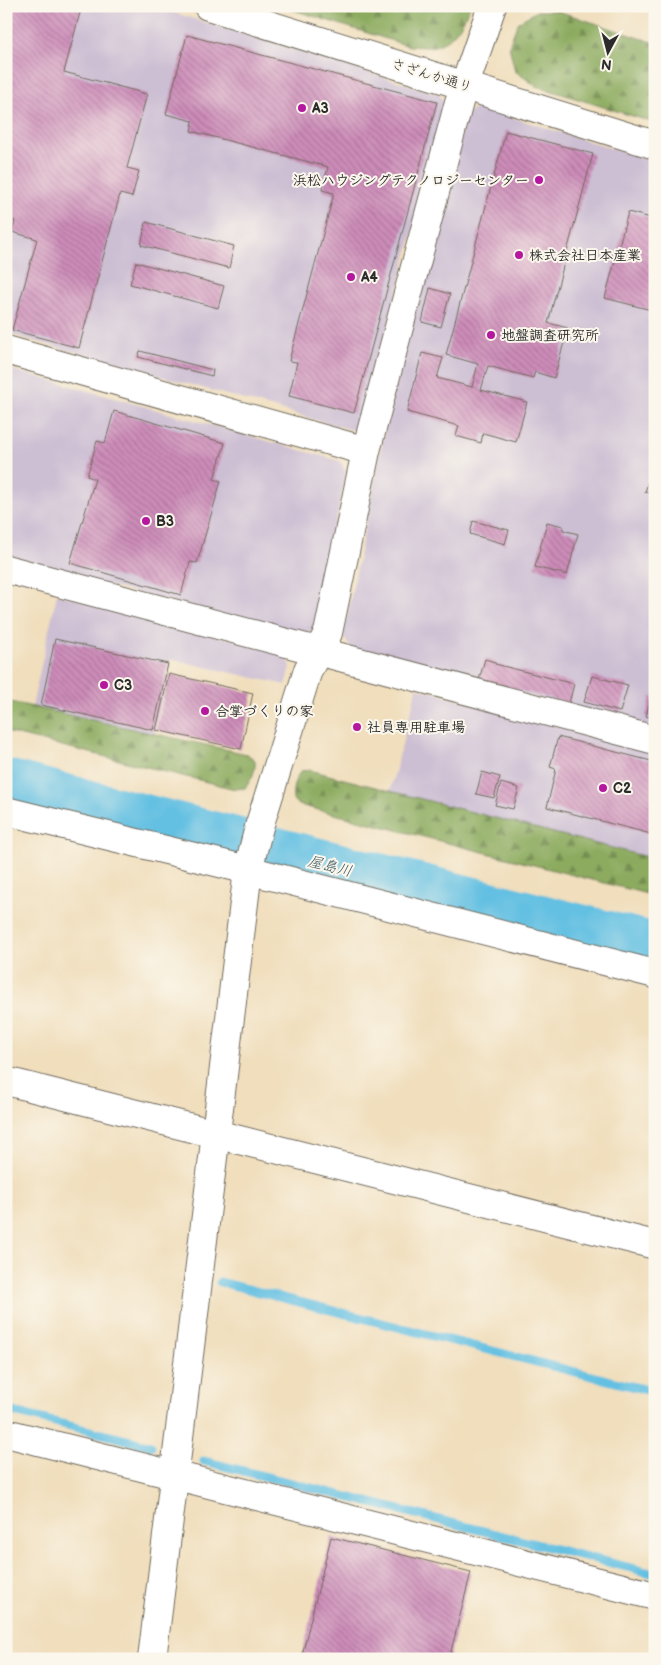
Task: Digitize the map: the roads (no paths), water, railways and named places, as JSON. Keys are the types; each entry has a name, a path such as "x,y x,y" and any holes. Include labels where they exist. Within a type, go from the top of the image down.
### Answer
{"street":[{"name":"さざんか通り","path":"208,6 655,145"},
{"path":"152,1659 249,867 259,827 308,670 328,633 366,451 464,85 492,6"},
{"path":"6,350 366,451"},
{"path":"6,569 655,740"},
{"path":"6,811 249,867 655,974"},
{"path":"6,1081 655,1245"},
{"path":"6,1433 655,1596"}],"waterway":[{"name":"屋島川","path":"6,784 655,948"},
{"path":"220,1282 655,1392"},
{"path":"6,1410 151,1446"},
{"path":"204,1461 655,1574"}],"place":[{"name":"A3","path":"302,108"},
{"name":"浜松ハウジングテクノロジーセンター","path":"539,180"},
{"name":"株式会社日本産業","path":"519,255"},
{"name":"A4","path":"351,277"},
{"name":"地盤調査研究所","path":"491,335"},
{"name":"B3","path":"146,521"},
{"name":"C3","path":"104,685"},
{"name":"合掌づくりの家","path":"205,711"},
{"name":"社員専用駐車場","path":"357,727"},
{"name":"C2","path":"603,788"}]}
